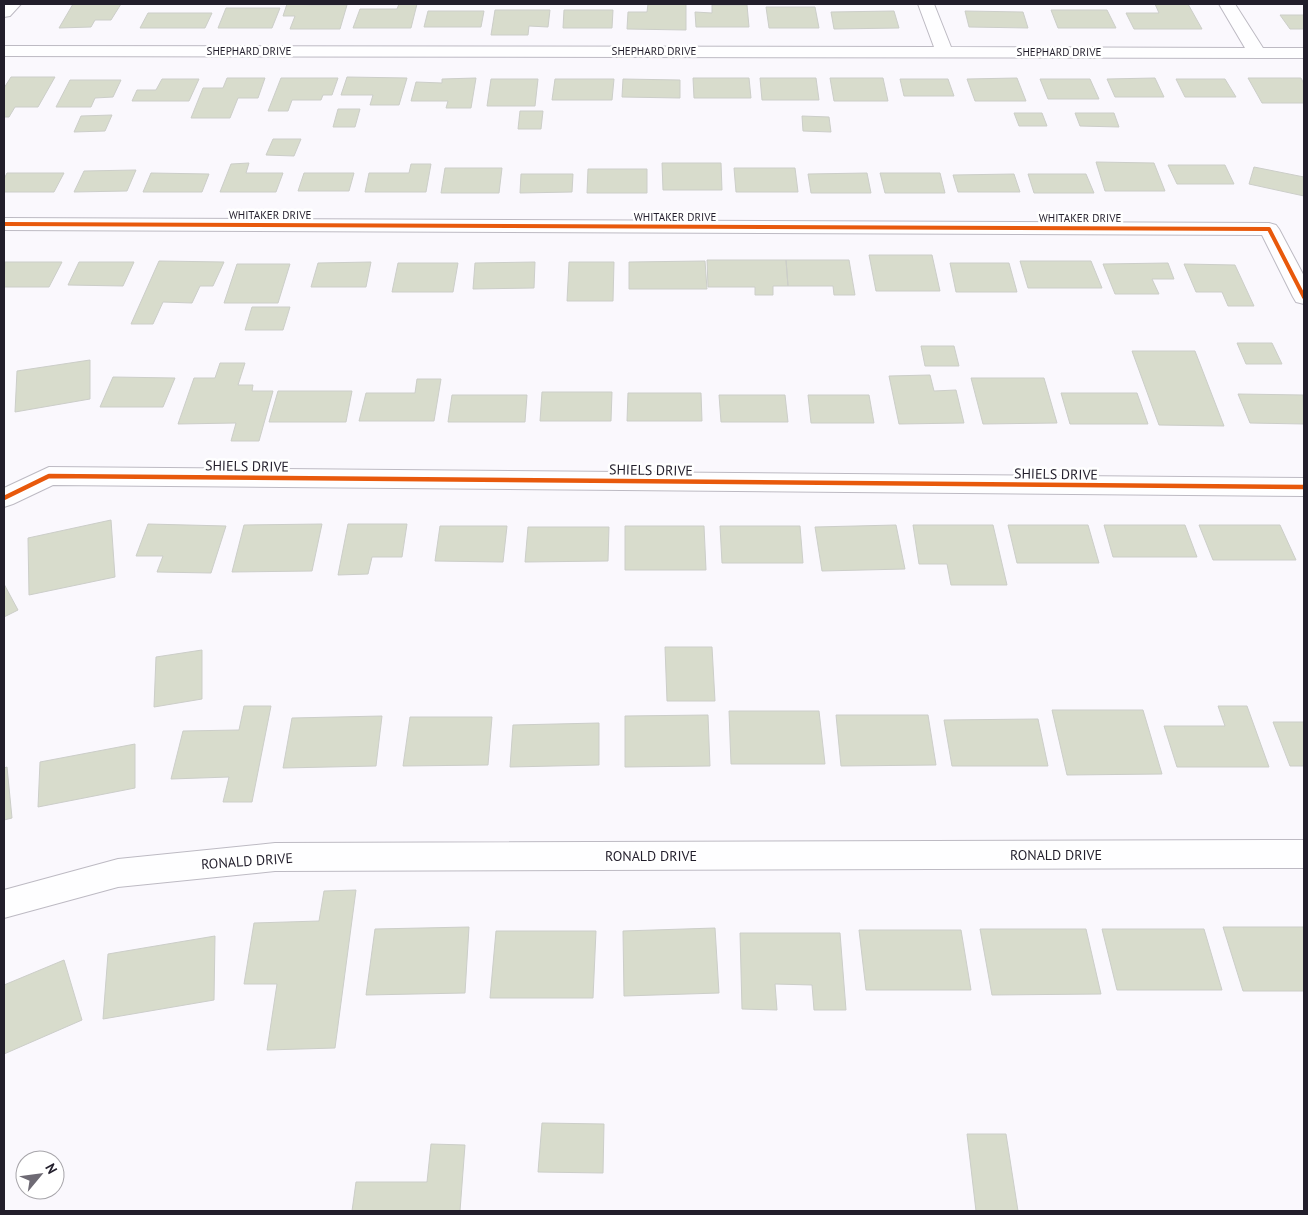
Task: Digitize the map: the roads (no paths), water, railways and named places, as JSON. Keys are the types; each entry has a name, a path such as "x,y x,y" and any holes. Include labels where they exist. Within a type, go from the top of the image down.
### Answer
{"street":[{"path":"4,12 13,4"},
{"path":"926,4 944,51"},
{"path":"1227,4 1257,53"},
{"name":"SHEPHARD DRIVE","path":"4,51 1304,53"},
{"name":"WHITAKER DRIVE","path":"4,224 1269,229 1304,297"},
{"name":"SHIELS DRIVE","path":"4,498 49,476 1304,487"},
{"name":"RONALD DRIVE","path":"4,904 118,873 275,857 1304,854"}]}
